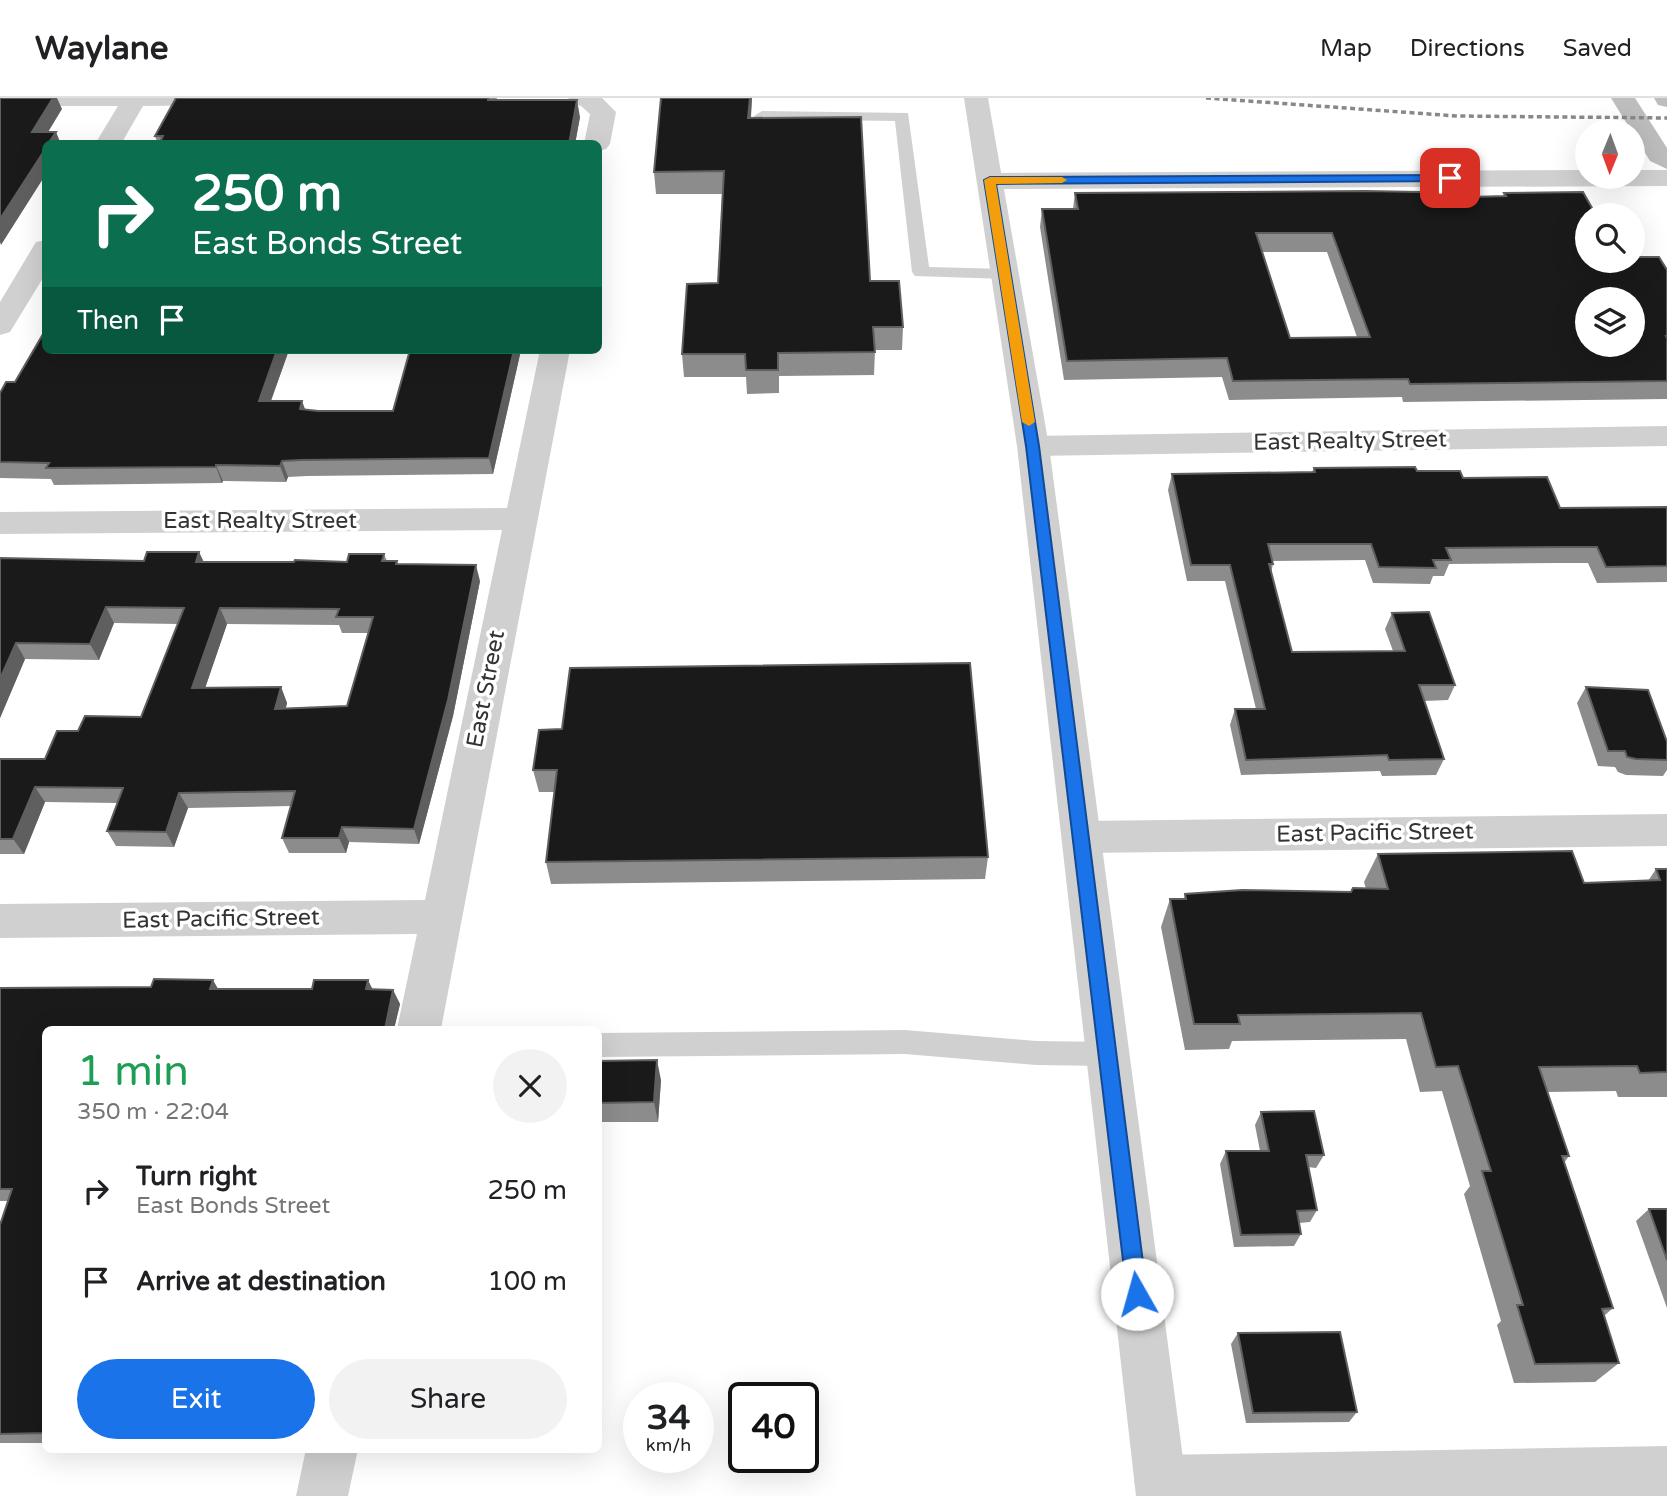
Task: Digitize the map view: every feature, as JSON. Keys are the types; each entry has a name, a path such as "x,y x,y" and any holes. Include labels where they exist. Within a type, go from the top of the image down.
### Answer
{"main road":[{"path":"1623,98 1659,156 1667,161"}],"street":[{"path":"0,99 226,98"},
{"path":"580,98 588,99 603,112 598,140"},
{"path":"976,98 1033,446 1161,1489 1667,1472"},
{"path":"110,140 135,99"},
{"path":"990,180 1667,178"},
{"path":"0,326 24,279 42,254"},
{"name":"East Street","path":"420,1026 554,354"},
{"name":"East Realty Street","path":"1033,446 1667,436"},
{"name":"East Realty Street","path":"0,523 520,519"},
{"name":"East Pacific Street","path":"1082,837 1667,830"},
{"name":"East Pacific Street","path":"0,922 442,917"},
{"path":"322,1496 331,1453"}],"lane":[{"path":"762,116 902,116 921,272 1006,274"},
{"path":"602,1045 905,1042 1036,1053 1108,1054"}],"building":[{"path":"0,98 53,98 32,132 56,132 51,140 42,140 42,154 0,219"},
{"path":"176,98 577,100 570,140 161,140 163,136 155,136"},
{"path":"661,98 750,98 748,118 861,117 870,281 899,281 903,327 873,327 875,352 778,353 778,370 746,370 745,354 682,354 687,284 718,283 724,171 654,172"},
{"path":"1365,191 1420,192 1429,198 1583,192 1589,203 1575,203 1575,273 1645,273 1645,257 1659,257 1667,270 1667,381 1410,384 1408,379 1233,381 1227,358 1067,361 1042,209 1078,209 1075,193","holes":["1256,233 1332,233 1370,337 1290,338"]},
{"path":"42,336 42,354 276,354 259,401 302,401 300,409 318,411 393,411 409,354 513,354 489,458 301,460 282,461 280,466 216,467 46,468 49,463 0,462 0,393 6,382 15,382"},
{"path":"1415,467 1417,471 1460,471 1463,478 1547,477 1560,508 1667,507 1667,566 1606,567 1597,547 1564,547 1446,548 1451,560 1433,560 1436,568 1379,567 1371,544 1268,544 1273,564 1269,564 1292,652 1405,651 1392,613 1429,612 1455,685 1419,685 1444,759 1389,760 1387,755 1246,760 1235,709 1265,709 1230,565 1191,565 1172,474 1315,472 1314,468"},
{"path":"147,552 199,552 196,562 347,562 349,554 384,554 382,561 397,561 396,564 476,565 448,700 414,829 342,827 339,838 282,838 295,791 179,793 166,832 107,831 123,788 35,787 13,839 0,839 0,759 45,759 57,731 78,731 85,716 141,717 184,608 106,607 90,644 16,643 0,679 0,558 144,561","holes":["220,608 339,609 336,617 373,617 347,706 275,709 281,687 192,688"]},
{"path":"970,663 988,857 546,862 557,770 533,770 539,730 562,729 570,668"},
{"path":"1586,687 1648,690 1667,742 1667,760 1636,759 1627,757 1625,751 1608,751"},
{"path":"1572,851 1584,883 1660,880 1656,869 1667,869 1667,1072 1640,1073 1637,1066 1539,1067 1569,1156 1562,1156 1613,1308 1602,1309 1619,1363 1535,1364 1517,1305 1523,1305 1482,1171 1491,1171 1458,1066 1436,1067 1421,1013 1238,1015 1240,1024 1194,1024 1170,899 1186,899 1185,894 1242,890 1351,892 1353,888 1388,889 1378,854"},
{"path":"154,979 213,980 210,989 312,989 314,980 368,980 366,989 393,990 386,1026 42,1026 42,1433 0,1434 0,1225 12,1189 0,1189 0,988 151,987"},
{"path":"657,1060 654,1102 602,1103 602,1061"},
{"path":"1314,1111 1324,1155 1306,1155 1317,1210 1297,1211 1301,1234 1241,1235 1226,1151 1269,1151 1261,1112"},
{"path":"1649,1209 1667,1209 1667,1260"},
{"path":"1340,1332 1357,1412 1253,1413 1238,1333"}],"railway":[{"path":"1206,98 1457,116 1667,118"}],"slow traffic":[{"path":"1029,422 990,180 1062,180"}],"route":[{"path":"1137,1294 1033,446 990,180 1450,178"}]}
